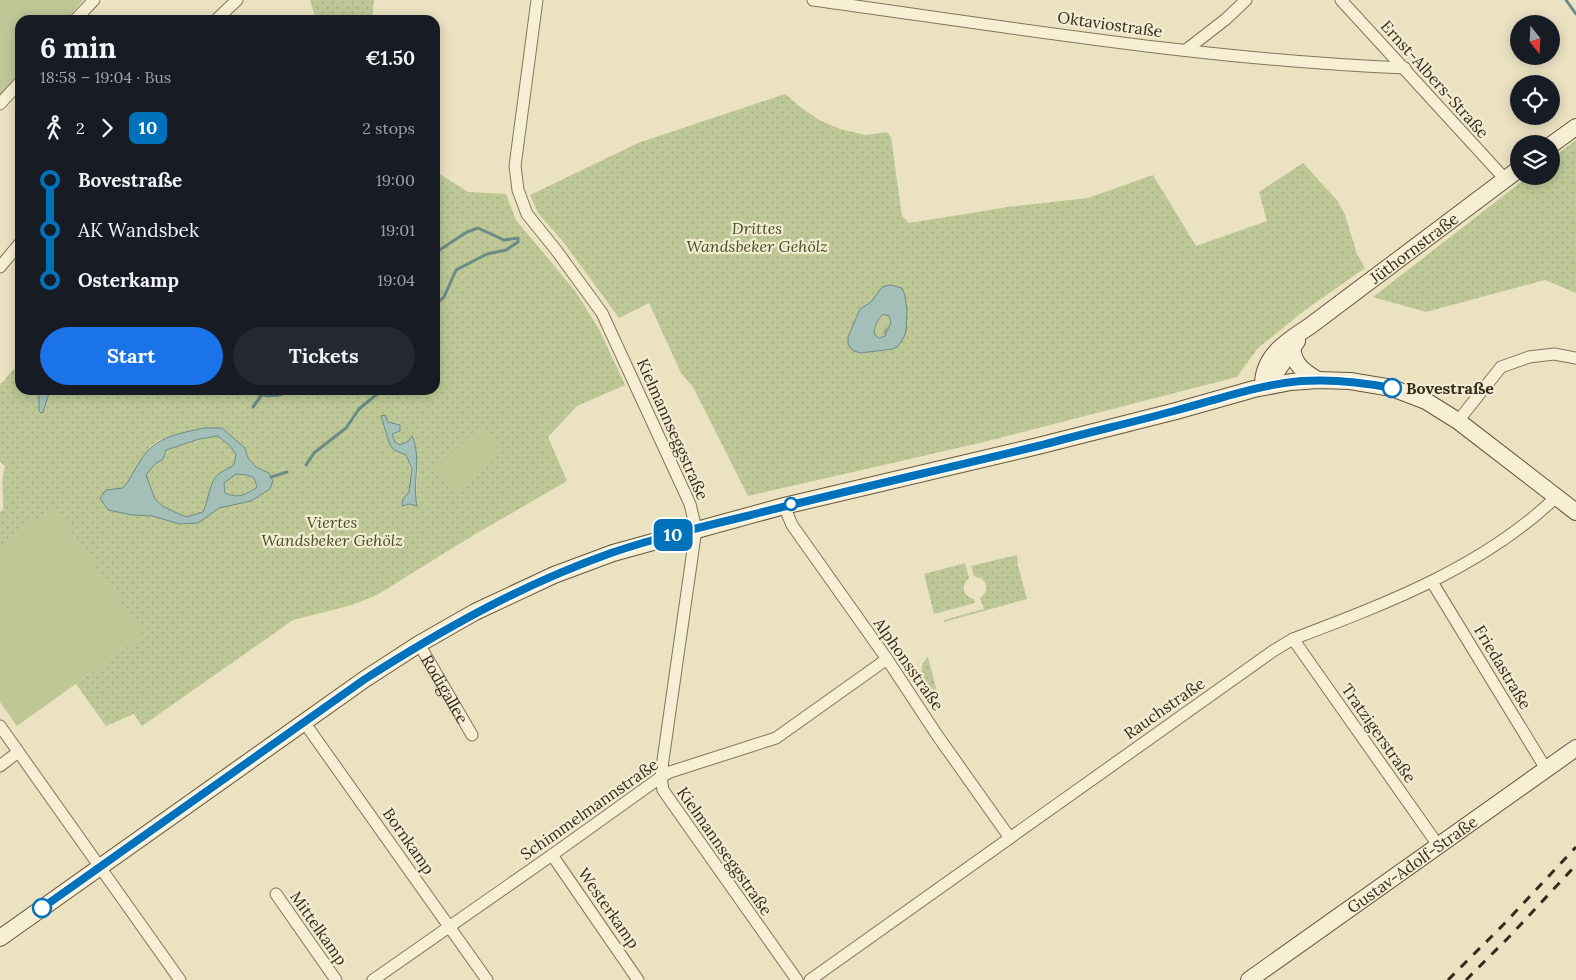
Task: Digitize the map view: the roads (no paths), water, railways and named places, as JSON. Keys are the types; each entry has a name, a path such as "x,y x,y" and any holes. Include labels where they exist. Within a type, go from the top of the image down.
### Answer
{"main road":[{"path":"1560,139 1576,127"},
{"name":"Jüthornstraße","path":"1264,387 1265,370 1271,358 1284,343 1310,326 1510,176"},
{"name":"Jüthornstraße","path":"1264,387 1310,326"},
{"path":"1292,348 1294,359 1300,368 1318,380"},
{"path":"696,529 784,506 1038,446 1264,387 1318,380 1350,381 1392,388 1426,401 1458,421 1576,512"},
{"name":"Rodigallee","path":"0,938 365,679 419,644 475,612 554,576 613,552 696,529"},
{"name":"Gustav-Adolf-Straße","path":"1249,980 1576,748"}],"street":[{"path":"80,15 94,0"},
{"path":"221,15 237,0"},
{"name":"Kielmannseggstraße","path":"537,0 515,166 518,190 528,214 602,313 690,504 696,529 661,777 662,790 797,980"},
{"name":"Oktaviostraße","path":"812,0 876,4 1186,50 1341,65 1405,68"},
{"path":"1186,50 1246,0"},
{"name":"Ernst-Albers-Straße","path":"1341,0 1405,68 1505,180"},
{"path":"0,104 15,88"},
{"path":"0,267 15,249"},
{"path":"1458,421 1501,367 1529,357 1554,354 1576,358"},
{"name":"Rauchstraße","path":"810,980 1266,656 1293,639 1432,582 1482,554 1556,497"},
{"name":"Alphonsstraße","path":"784,506 792,525 1010,838"},
{"name":"Friedastraße","path":"1432,582 1546,769"},
{"name":"Tratzigerstraße","path":"1293,639 1438,845"},
{"name":"Rodigallee","path":"419,644 472,735"},
{"name":"Schimmelmannstraße","path":"372,980 661,777 670,772 776,738 887,659"},
{"name":"Bornkamp","path":"304,722 487,980"},
{"path":"0,726 180,980"},
{"path":"0,766 18,752"},
{"name":"Westerkamp","path":"552,855 638,980"},
{"name":"Mittelkamp","path":"276,894 336,980"}],"water":[{"path":"890,285 902,288 907,310 904,337 899,345 893,349 860,353 852,350 848,344 848,337 860,309 871,302 882,287","holes":["883,314 889,316 891,322 885,336 879,338 874,334 879,318"]},
{"path":"39,395 48,395 43,412 39,411"},
{"path":"385,415 388,422 400,425 400,431 392,434 395,442 400,445 408,441 412,436 415,444 417,506 410,504 402,506 403,499 409,492 412,469 406,455 394,450 390,445 381,416"},
{"path":"203,428 222,428 245,448 248,458 256,467 269,473 273,481 270,489 251,501 219,508 198,523 180,524 152,516 132,515 108,510 100,498 106,490 123,488 142,458 154,445 177,434","holes":["218,436 236,454 234,465 216,476 211,485 203,512 186,517 164,507 155,499 146,475 154,465 163,459 166,450 199,439","236,474 254,478 257,487 242,495 234,496 225,493 224,483"]}],"waterway":[{"path":"1566,0 1576,14"},
{"path":"440,250 467,232 478,228 504,240 518,238 518,242 506,250 487,254 456,270 444,297 440,301"},
{"path":"262,395 278,395"},
{"path":"306,465 314,453 346,428 359,409 376,395"},
{"path":"253,407 261,396"},
{"path":"271,477 287,472"}],"railway":[{"path":"1448,980 1504,924 1576,847"},
{"path":"1466,980 1576,865"}],"place":[{"name":"Bovestraße","path":"1392,388"}],"park label":[{"name":"Drittes Wandsbeker Gehölz","path":"757,237"},
{"name":"Viertes Wandsbeker Gehölz","path":"332,531"}]}
